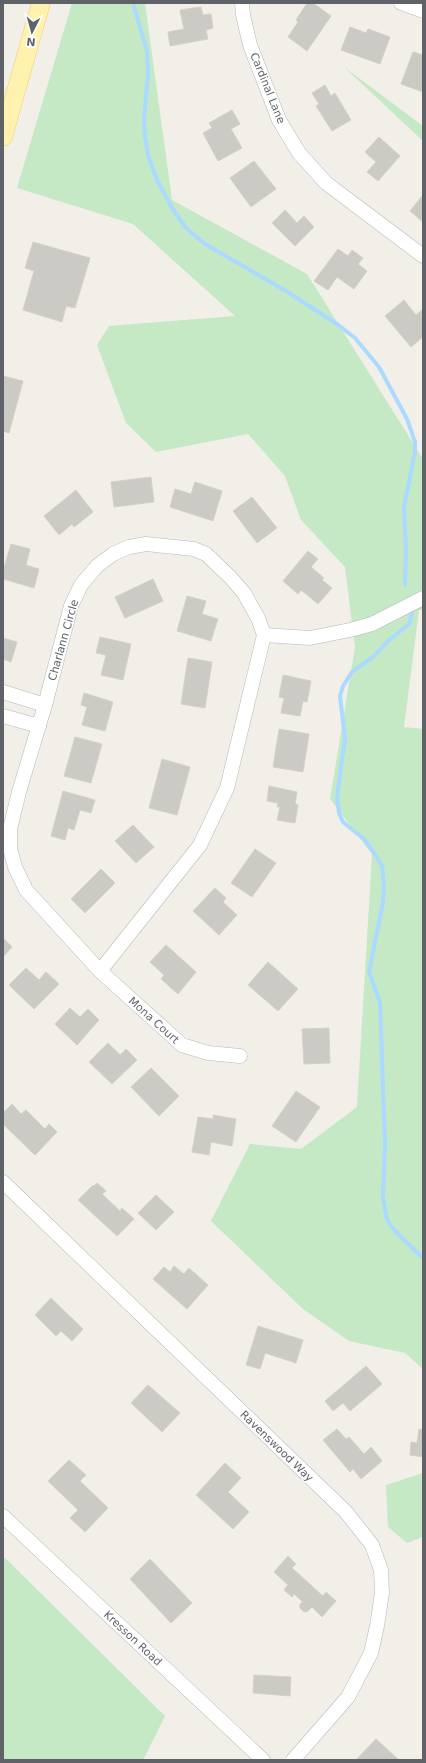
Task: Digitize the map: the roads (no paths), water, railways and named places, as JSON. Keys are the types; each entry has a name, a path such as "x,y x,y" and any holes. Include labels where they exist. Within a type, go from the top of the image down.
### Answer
{"main road":[{"path":"3,137 41,3"}],"street":[{"name":"Cardinal Lane","path":"242,3 242,15 253,52 280,120 299,153 326,183 423,256"},
{"path":"401,3 423,11"},
{"name":"Charlann Circle","path":"100,971 26,890 15,867 10,848 10,829 19,792 46,704 71,606 81,585 103,562 113,554 129,547 146,544 194,548 206,554 244,592 258,618 264,635"},
{"path":"100,971 200,845 227,788 264,635 310,638 350,630 372,624 423,598"},
{"path":"3,692 46,704"},
{"path":"3,716 39,726"},
{"name":"Mona Court","path":"100,971 182,1045 208,1054 240,1056"},
{"name":"Ravenswood Way","path":"3,1182 346,1512 372,1545 381,1570 382,1593 371,1653 348,1697 293,1760"},
{"name":"Kresson Road","path":"3,1516 263,1760"}],"waterway":[{"path":"133,3 147,51 148,74 144,119 148,155 157,180 172,208 186,228 205,244 286,291 337,324 355,338 379,367 407,419 415,442 415,452 404,507 406,551 405,585"},
{"path":"412,613 409,624 389,640 373,657 352,672 343,686 340,696 345,738 337,797 339,813 343,822 364,839 382,866 384,885 383,902 369,972 380,1002 385,1143 383,1197 386,1216 390,1225 423,1258"}]}
